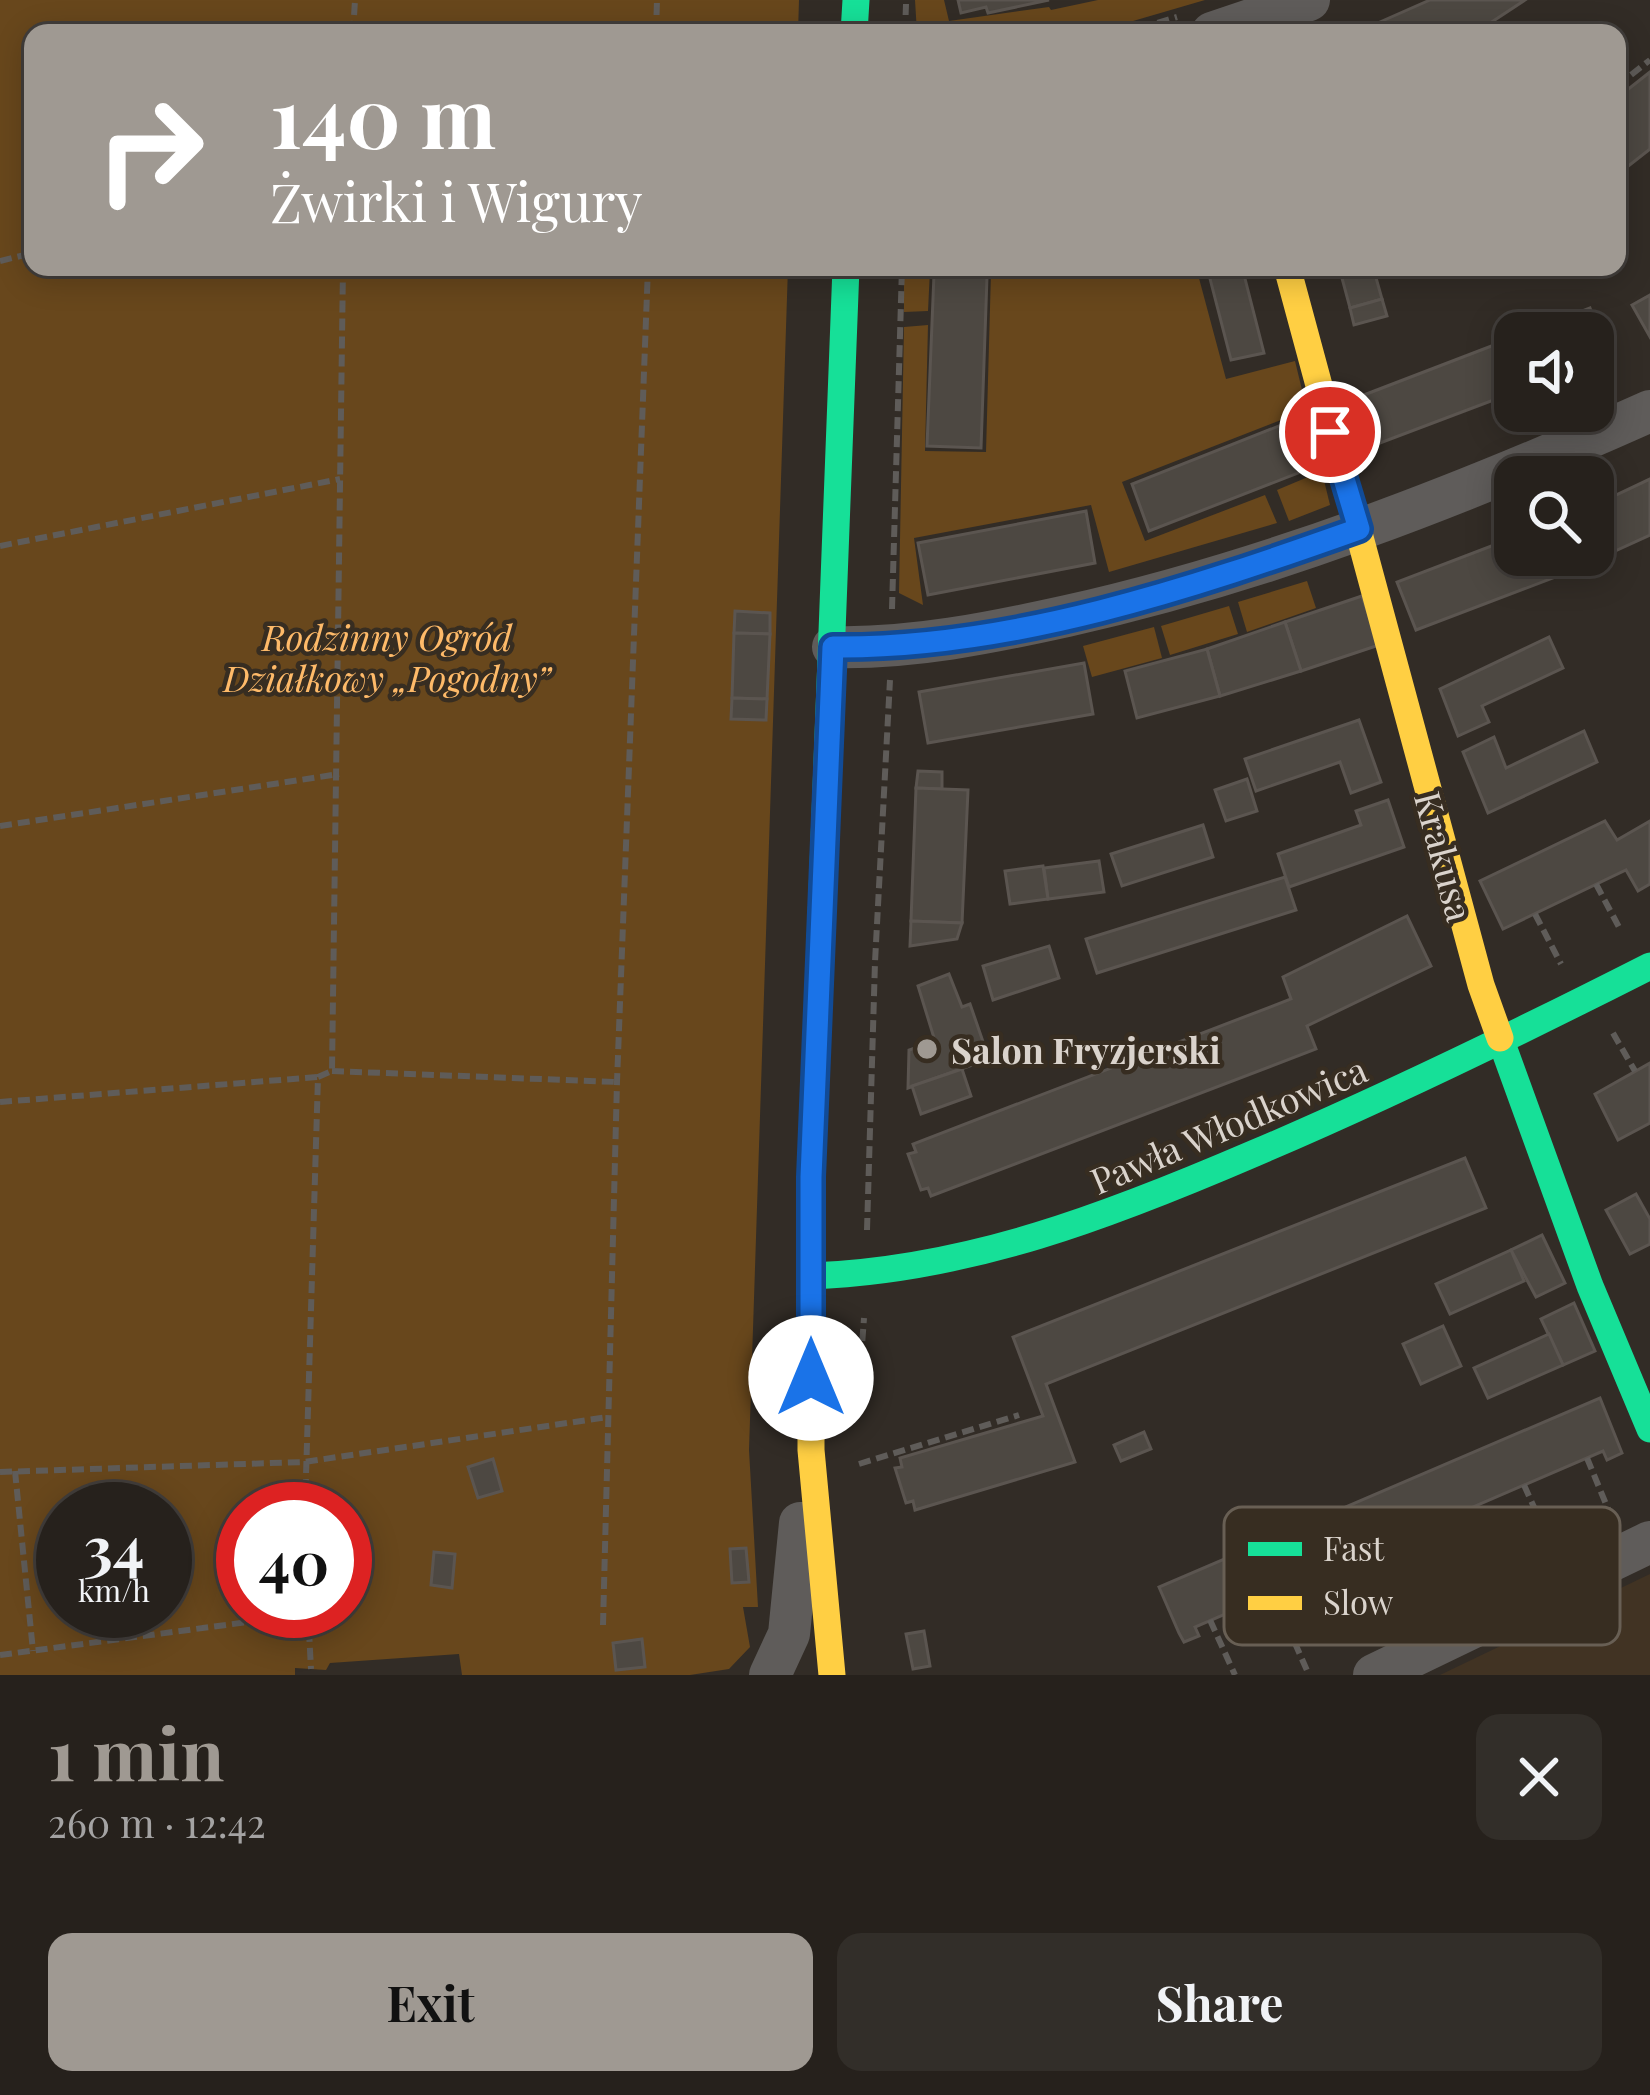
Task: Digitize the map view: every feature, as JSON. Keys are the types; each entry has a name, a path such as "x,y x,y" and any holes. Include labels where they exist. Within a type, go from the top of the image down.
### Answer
{"street":[{"path":"1244,24 1310,0"},
{"path":"832,1675 811,1450 811,1276 845,276"},
{"name":"Krakusa","path":"1289,276 1456,899 1500,1042 1594,1298 1650,1430"},
{"path":"833,647 924,642 1041,622 1181,587 1359,529 1554,454 1650,411"},
{"name":"Pawła Włodkowica","path":"811,1276 866,1276 938,1266 1060,1232 1340,1118 1650,966"},
{"path":"770,1675 789,1634 811,1450"},
{"path":"1374,1665 1415,1645"}],"path":[{"path":"1626,79 1650,60"},
{"path":"332,1071 344,276"},
{"path":"603,1625 616,1082 648,276"},
{"path":"902,276 889,594 893,612 904,614"},
{"path":"0,546 340,479"},
{"path":"867,1247 890,664"},
{"path":"0,826 339,774"},
{"path":"1596,884 1622,934"},
{"path":"1534,914 1570,982"},
{"path":"1605,1017 1635,1071"},
{"path":"0,1102 318,1077 332,1071 616,1082"},
{"path":"304,1482 318,1077"},
{"path":"859,1464 1019,1414"},
{"path":"0,1472 304,1462 608,1417"},
{"path":"1587,1458 1616,1507"},
{"path":"15,1471 33,1651"},
{"path":"1524,1485 1534,1507"},
{"path":"1210,1620 1234,1675"},
{"path":"0,1655 216,1625"},
{"path":"309,1638 311,1669"},
{"path":"1296,1645 1309,1675"}],"shaded area":[{"path":"1650,1574 1650,1675 1440,1675 1502,1645 1620,1645 1620,1588"}],"green space":[{"name":"Rodzinny Ogród Działkowy „Pogodny”","path":"0,0 799,0 798,24 24,24 24,276 788,276 749,1450 758,1607 743,1607 750,1647 729,1669 690,1675 462,1675 459,1654 330,1663 326,1670 295,1668 295,1675 0,1675"},
{"path":"915,0 944,0 949,21 1098,0 1205,0 1123,24 916,24"},
{"path":"904,276 930,276 928,311 904,312"},
{"path":"991,276 1198,276 1226,379 1295,361 1330,505 1289,521 1277,490 1315,474 1294,415 1122,482 1145,541 1265,495 1277,523 1109,572 1091,505 914,538 923,605 899,593 904,327 928,325 925,451 986,452"},
{"path":"1307,581 1316,608 1247,632 1238,602"},
{"path":"1229,606 1238,634 1170,655 1161,626"},
{"path":"1154,627 1162,658 1092,677 1083,646"}],"building":[{"path":"958,0 1049,0 988,13 986,7 961,13"},
{"path":"1430,0 1525,0 1489,24 1375,24"},
{"path":"1650,72 1650,149 1626,168 1626,91"},
{"path":"934,276 987,277 981,448 927,446"},
{"path":"1209,276 1244,276 1264,353 1231,360"},
{"path":"1341,276 1376,276 1382,299 1350,308"},
{"path":"1650,295 1650,337 1632,305"},
{"path":"1382,299 1387,316 1354,325 1350,308"},
{"path":"1494,345 1494,400 1372,446 1356,398"},
{"path":"1289,422 1306,470 1149,531 1132,484"},
{"path":"1650,479 1650,535 1615,551 1614,549 1614,496"},
{"path":"1086,511 1095,563 928,595 918,543"},
{"path":"1494,545 1494,576 1558,576 1416,630 1397,582"},
{"path":"1362,596 1379,645 1301,671 1285,622"},
{"path":"735,611 770,613 770,634 734,633"},
{"path":"1285,622 1301,671 1220,696 1207,649"},
{"path":"734,633 770,634 767,699 732,698"},
{"path":"1549,637 1563,668 1482,706 1489,722 1458,736 1440,689"},
{"path":"1207,649 1220,696 1137,718 1125,671"},
{"path":"1084,663 1093,714 928,743 919,692"},
{"path":"732,698 767,699 766,720 731,719"},
{"path":"1359,720 1381,782 1351,793 1340,762 1256,791 1245,759"},
{"path":"1584,731 1597,762 1488,813 1463,752 1494,737 1506,768"},
{"path":"918,771 942,772 942,789 916,788"},
{"path":"1247,779 1257,811 1226,821 1215,790"},
{"path":"916,788 968,790 962,923 911,921"},
{"path":"1388,800 1404,847 1289,887 1278,854 1361,825 1356,811"},
{"path":"1605,821 1617,840 1650,821 1650,884 1638,891 1626,870 1503,929 1480,881"},
{"path":"1203,825 1213,857 1122,886 1111,854"},
{"path":"1099,861 1104,892 1048,899 1044,868"},
{"path":"1043,866 1048,899 1010,904 1005,871"},
{"path":"1285,877 1296,910 1097,973 1086,939"},
{"path":"1407,916 1431,966 1307,1026 1316,1049 931,1196 928,1188 921,1190 908,1154 916,1152 913,1144 1291,999 1283,977"},
{"path":"911,921 962,923 957,939 910,946"},
{"path":"1049,946 1059,978 993,1000 983,966"},
{"path":"949,974 962,1007 970,1004 989,1059 908,1088 909,1050 935,1041 918,986"},
{"path":"1650,1063 1650,1123 1618,1140 1595,1094"},
{"path":"962,1069 971,1096 921,1114 912,1086"},
{"path":"1465,1158 1486,1208 1046,1384 1075,1462 915,1510 913,1501 906,1503 895,1468 902,1467 900,1458 1043,1416 1013,1337"},
{"path":"1636,1194 1650,1219 1650,1244 1630,1254 1606,1210"},
{"path":"1542,1235 1565,1283 1536,1297 1511,1250"},
{"path":"1511,1250 1524,1281 1450,1314 1436,1284"},
{"path":"1574,1303 1595,1351 1563,1365 1541,1319"},
{"path":"1443,1326 1461,1366 1421,1384 1403,1344"},
{"path":"1549,1334 1563,1365 1488,1398 1474,1368"},
{"path":"1600,1398 1622,1453 1607,1460 1603,1451 1473,1507 1346,1507"},
{"path":"1144,1432 1151,1449 1121,1461 1114,1445"},
{"path":"493,1459 502,1491 478,1498 468,1467"},
{"path":"746,1548 749,1582 732,1583 730,1549"},
{"path":"434,1552 455,1554 452,1588 431,1585"},
{"path":"1224,1559 1224,1614 1195,1627 1199,1636 1184,1642 1159,1587"},
{"path":"924,1631 930,1666 913,1669 906,1634"},
{"path":"642,1639 645,1667 616,1670 613,1643"}],"traffic: fast":[{"path":"855,24 856,0"},
{"path":"817,1023 846,276"},
{"path":"811,1276 927,1263 1093,1218 1355,1109 1650,966"},
{"path":"1500,1038 1590,1286 1650,1429"}],"traffic: slow":[{"path":"1289,276 1481,985 1500,1038"},
{"path":"817,1023 811,1177 811,1450 832,1675"}],"place":[{"name":"Salon Fryzjerski","path":"927,1049"}],"route":[{"path":"811,1378 811,1177 833,647 924,642 1041,622 1148,597 1359,529 1330,432"}]}
